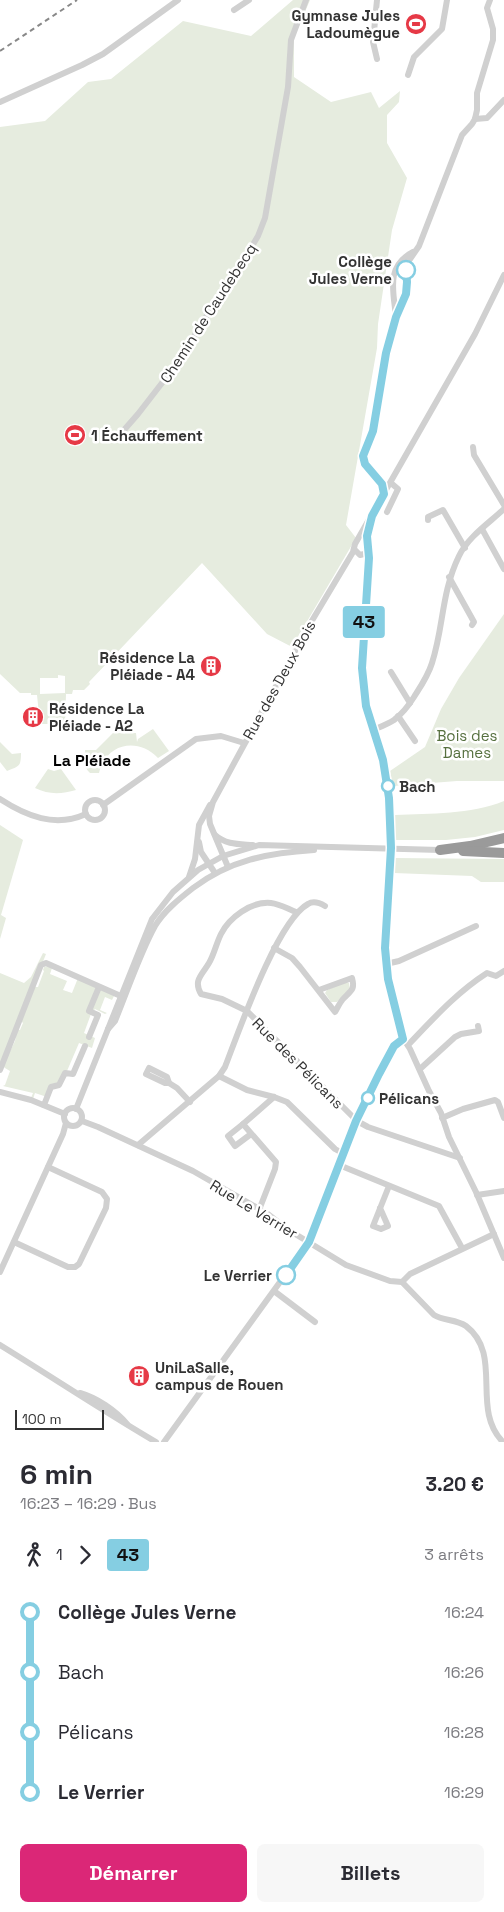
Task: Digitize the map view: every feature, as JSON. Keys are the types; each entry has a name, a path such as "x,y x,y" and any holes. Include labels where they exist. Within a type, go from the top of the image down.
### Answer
{"highway":[{"path":"440,850 470,846 504,838"},
{"path":"440,850 504,853"}],"street":[{"path":"0,102 103,54 178,0"},
{"path":"234,10 249,0"},
{"name":"Chemin de Caudebecq","path":"117,438 179,361 258,236 265,218 288,87 291,40 306,0"},
{"path":"377,0 373,42 377,59"},
{"path":"408,75 414,57 442,29 447,0"},
{"path":"384,494 382,484 365,464 363,456 373,431 386,353 396,317 405,297 408,262 417,250 462,135 475,118 478,106 477,93 494,36 487,8 490,0"},
{"path":"475,118 487,118 504,100"},
{"path":"396,317 393,279 398,264 403,258 417,250"},
{"path":"504,275 475,334 358,541 354,544 368,565 362,668 366,706 386,778 390,821 385,936 388,979 403,1039 420,1069 504,1258"},
{"path":"393,298 405,297"},
{"path":"373,730 394,720 410,703 424,681 432,663 449,578 460,554 482,528 504,507 474,455 473,447"},
{"path":"387,512 398,489 391,483"},
{"path":"428,520 428,517 442,510 465,548"},
{"path":"360,553 370,547 367,542 367,536 372,516"},
{"path":"482,528 504,569"},
{"path":"358,541 367,542"},
{"name":"Rue des Deux Bois","path":"228,866 213,834 209,820 213,802 307,628 348,560 360,553"},
{"path":"449,578 474,622 472,625"},
{"path":"391,672 410,703"},
{"path":"398,716 415,740"},
{"path":"103,805 196,739 221,736 244,743"},
{"path":"0,799 38,818 65,820 86,814"},
{"path":"90,801 98,801 103,805 104,814 100,819 90,819 86,814 85,808 90,801"},
{"name":"Rue des Deux Bois","path":"189,877 195,859 201,821 208,807 213,802"},
{"path":"213,834 221,841 227,843 350,849 440,850"},
{"path":"197,838 202,852 215,873"},
{"path":"76,1109 108,1029 115,1021 121,996 148,928 164,901 189,877 210,863 223,856 259,845"},
{"path":"121,996 155,927 169,909 183,896 215,873 228,866 272,854 350,849"},
{"path":"138,1145 219,1076 225,1067 274,948 296,912 309,903 319,902 326,906"},
{"name":"Rue des Pélicans","path":"296,912 278,904 269,903 244,910 230,921 221,934 210,963 198,979 198,988 201,994 222,999 247,1011 356,1121 460,1158"},
{"path":"386,964 399,961 476,926"},
{"path":"274,948 292,958 319,990 334,1012 343,999 353,991 354,985 352,978 319,990"},
{"path":"0,1070 41,965 46,963 121,996"},
{"path":"408,1046 452,999 472,982 486,973 496,976 504,971"},
{"path":"89,1037 98,1015 89,1011 99,987"},
{"path":"420,1069 454,1037 478,1031 478,1026"},
{"path":"164,1442 309,1242 356,1121 394,1046 403,1039"},
{"path":"44,1105 51,1088 59,1085 65,1073 73,1074 85,1046"},
{"path":"219,1076 247,1090 274,1096 288,1102 334,1149 344,1154"},
{"path":"169,1083 177,1088 190,1102"},
{"path":"0,1092 44,1105 65,1114 69,1125"},
{"path":"251,1134 236,1146 228,1136 274,1096"},
{"path":"442,1118 463,1109 495,1100 498,1102 504,1118"},
{"path":"65,1114 69,1109 76,1109 82,1114 82,1121 76,1126 69,1125"},
{"name":"Rue Le Verrier","path":"82,1121 193,1171 268,1214 287,1229 330,1256 356,1269 390,1282 402,1282"},
{"path":"243,1124 276,1162 259,1210"},
{"path":"0,1272 63,1134 69,1125"},
{"path":"339,1165 440,1207 462,1248"},
{"path":"14,1242 68,1267 75,1267 79,1264 106,1208 107,1199 102,1192 48,1167"},
{"path":"380,1208 389,1186"},
{"path":"477,1195 504,1191"},
{"path":"494,1234 410,1274 402,1282 434,1315 463,1324 478,1339 486,1359 489,1417 493,1429 503,1442"},
{"path":"274,1291 315,1322"},
{"path":"0,1345 87,1401 156,1442"}],"green space":[{"path":"293,0 310,0 294,38 294,77 331,102 371,92 379,108 400,91 399,102 387,115 387,143 407,178 392,230 378,324 377,348 346,525 356,538 292,647 267,634 202,563 89,682 90,684 84,690 73,690 72,694 66,694 65,727 60,727 59,724 40,724 37,695 20,693 0,674 0,127 45,121 88,82 111,79 183,21 251,36","holes":["58,675 65,676 65,693 40,694 40,678 58,678"]},
{"name":"Bois des Dames","path":"504,614 504,781 457,781 393,786 390,771 425,747 441,709 459,678"},
{"path":"153,729 169,751 158,758 150,751 141,747 124,746 108,755 99,773 90,773 86,768 85,750 96,750 113,733 136,733 137,742 138,739"},
{"path":"0,742 12,754 21,753 20,764 17,767 7,771 0,762"},
{"path":"48,769 54,771 61,769 76,790 56,793 45,792 35,788"},
{"name":"Bois des Dames","path":"504,801 504,830 475,837 446,840 395,840 395,815 464,811 491,806"},
{"path":"0,825 23,840 1,915 6,918 0,939"},
{"path":"394,858 504,859 504,882 481,882 472,876 394,873"},
{"path":"43,953 46,954 0,1070 0,973 24,983 31,977"},
{"path":"44,967 52,968 50,974 67,981 63,990 72,993 78,978 115,994 112,1000 105,997 100,1010 107,1013 105,1014 95,1009 91,1014 84,1033 95,1038 92,1048 79,1043 67,1071 47,1097 35,1093 33,1099 31,1098 33,1093 3,1086 10,1071 3,1066 15,1041 17,1029 20,1030 23,1023 21,1021 35,987 38,987"},
{"path":"346,982 349,983 350,989 337,1002 331,1002 325,993 327,990"}],"railway":[{"path":"0,51 77,0"}],"bus line":[{"name":"43","path":"286,1275 309,1242 356,1121 379,1074 394,1046 403,1039 388,979 385,948 386,905 391,848 389,798 383,760 366,706 362,655 368,552 370,547 367,542 367,536 372,516 384,494 382,484 365,464 363,456 373,431 386,353 396,317 406,294 406,270"}],"place":[{"name":"Gymnase Jules Ladoumègue","path":"416,24"},
{"name":"Collège Jules Verne","path":"406,270"},
{"name":"1 Échauffement","path":"75,435"},
{"name":"Résidence La Pléiade - A4","path":"211,666"},
{"name":"Résidence La Pléiade - A2","path":"33,717"},
{"name":"Bach","path":"388,786"},
{"name":"Pélicans","path":"368,1098"},
{"name":"Le Verrier","path":"286,1275"},
{"name":"UniLaSalle, campus de Rouen","path":"139,1376"}],"district":[{"name":"La Pléiade","path":"92,760"}]}
